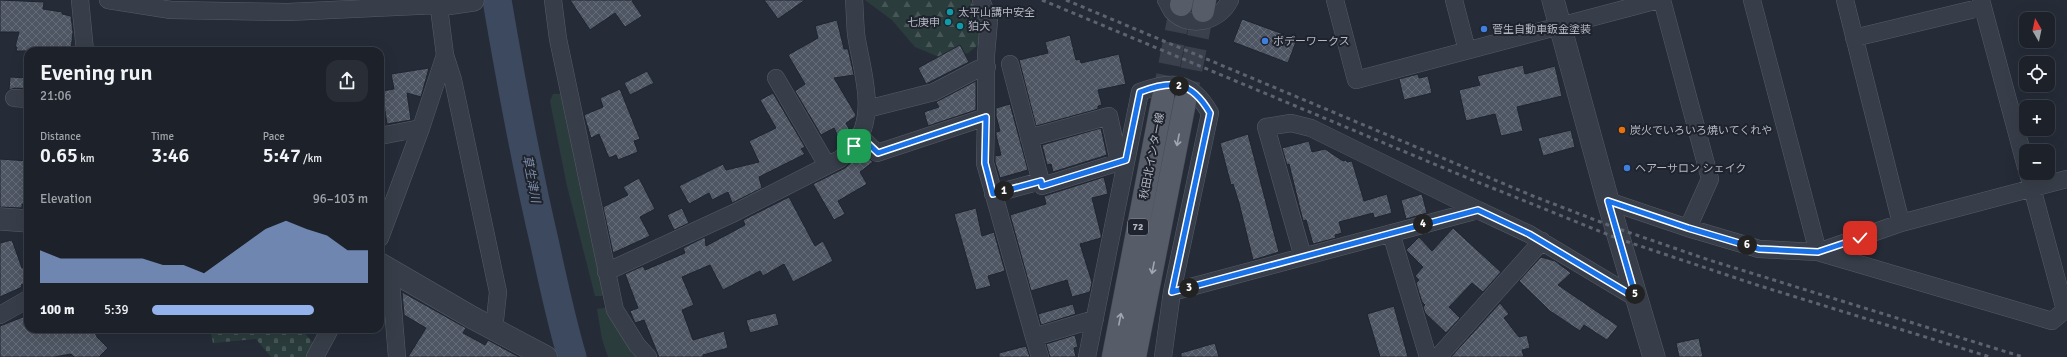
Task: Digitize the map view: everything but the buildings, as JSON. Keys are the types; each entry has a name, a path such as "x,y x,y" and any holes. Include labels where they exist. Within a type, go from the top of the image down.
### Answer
{"main road":[{"name":"秋田北インター線","path":"1113,357 1163,97"},
{"name":"秋田北インター線","path":"1135,357 1185,102"}],"street":[{"path":"80,0 85,47"},
{"path":"108,0 171,10 186,5 288,12 352,4 442,3 473,0"},
{"path":"553,0 558,39 615,310 637,345 648,357"},
{"path":"606,272 734,213 840,159 854,146 868,109 867,87 856,33 854,0"},
{"path":"981,0 989,20 985,163 1040,357"},
{"path":"1176,2 1173,11 1183,18 1194,21 1209,20 1222,13 1230,0"},
{"path":"1335,0 1356,80 1658,0"},
{"path":"1454,0 1467,50"},
{"path":"1553,0 1608,201 1654,357"},
{"path":"1662,0 1710,179 1688,228"},
{"path":"1752,0 1818,252"},
{"path":"1844,0 1901,223"},
{"path":"442,3 445,55 453,80 498,292 494,329"},
{"path":"1854,38 1982,4 2020,144"},
{"path":"384,227 421,128 445,55"},
{"path":"1010,64 1042,186 1123,161"},
{"path":"868,109 934,92 978,69 987,67"},
{"path":"776,78 827,165"},
{"path":"1087,357 1123,161 1140,92 1160,84 1172,83 1189,89 1202,100 1210,113 1172,292 1163,357"},
{"path":"1030,138 1109,116 1123,161"},
{"path":"859,135 878,153 986,117"},
{"path":"1303,257 1266,127 1291,123 1311,128 1542,241 1636,298"},
{"path":"384,135 421,128"},
{"path":"1818,252 2030,181 2067,180"},
{"path":"993,194 1041,181"},
{"path":"1608,201 1688,228 1759,249 1818,252 2052,321 2065,310 2030,181"},
{"path":"1172,292 1478,210"},
{"path":"0,219 24,221"},
{"path":"1390,233 1428,357"},
{"path":"1438,357 1542,241"},
{"path":"385,267 494,329 519,348 546,357"},
{"path":"385,267 396,357"},
{"path":"0,315 24,301"},
{"path":"1034,337 1095,319"},
{"path":"316,357 328,333"}],"green space":[{"path":"865,0 970,0 982,20 985,39 968,53 942,58 915,47 892,20"},
{"path":"553,94 563,94 604,293 602,296 595,296 567,186 550,101"},
{"path":"610,307 640,357 608,357 602,339 597,309"},
{"path":"211,333 305,333 316,346 310,357 271,357 256,339 213,343"}],"waterway":[{"name":"草生津川","path":"497,0 531,184 557,301 572,357"}],"tunnel":[{"path":"1163,97 1181,5"},
{"path":"1185,102 1203,11"}],"railway":[{"path":"1042,0 1470,179 1619,239 1757,285 1990,357"},
{"path":"1066,0 1533,196 1616,228 1709,260 2023,357"}],"place":[{"name":"太平山講中安全","path":"950,12"},
{"name":"七庚申","path":"948,22"},
{"name":"狛犬","path":"960,26"},
{"name":"菅生自動車鈑金塗装","path":"1484,29"},
{"name":"ボデーワークス","path":"1265,41"},
{"name":"炭火でいろいろ焼いてくれや","path":"1622,130"},
{"name":"ヘアーサロン シェイク","path":"1627,168"}],"route":[{"path":"854,146 859,135 878,153 986,117 985,163 993,194 1041,181 1042,186 1126,160 1140,92 1160,84 1172,83 1189,89 1202,100 1210,113 1172,292 1478,210 1529,234 1636,298 1608,201 1688,228 1759,249 1818,252 1860,238"}]}
